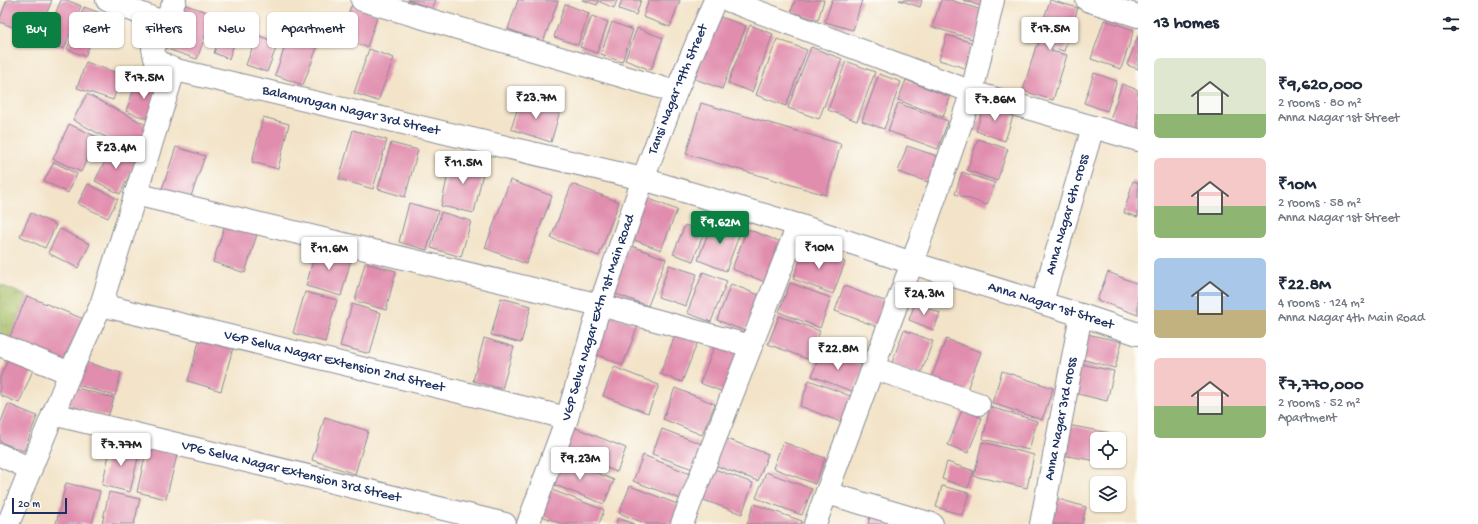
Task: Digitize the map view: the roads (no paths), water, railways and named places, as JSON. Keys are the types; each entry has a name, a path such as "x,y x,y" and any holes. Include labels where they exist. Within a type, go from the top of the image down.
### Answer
{"street":[{"path":"107,0 137,12"},
{"name":"Balamurugan Nagar 3rd Street","path":"170,12 175,0"},
{"path":"362,0 676,92"},
{"name":"Tansi Nagar 19th Street","path":"643,179 676,92 715,0"},
{"path":"727,0 972,92 1138,140"},
{"path":"815,524 912,263 972,92 993,0"},
{"path":"1087,0 1138,16"},
{"name":"Balamurugan Nagar 3rd Street","path":"153,48 155,58 164,65 176,70 643,179"},
{"path":"8,524 70,373 101,305 173,74 176,70"},
{"name":"Anna Nagar 6th cross","path":"1042,302 1093,127"},
{"name":"Anna Nagar 1st Street","path":"643,179 798,225 912,263 1042,302 1138,334"},
{"name":"VGP Selva Nagar Extn 1st Main Road","path":"528,524 567,418 600,305 643,179"},
{"path":"135,194 600,305 751,346"},
{"path":"682,524 798,225"},
{"name":"VGP Selva Nagar Extension 2nd Street","path":"101,305 567,418"},
{"name":"Anna Nagar 3rd cross","path":"1040,524 1081,315"},
{"path":"0,345 16,350 70,373"},
{"path":"873,368 979,404"},
{"name":"VPG Selva Nagar Extension 3rd Street","path":"53,414 505,524"},
{"path":"0,455 31,470"},
{"path":"826,494 932,524"}]}
